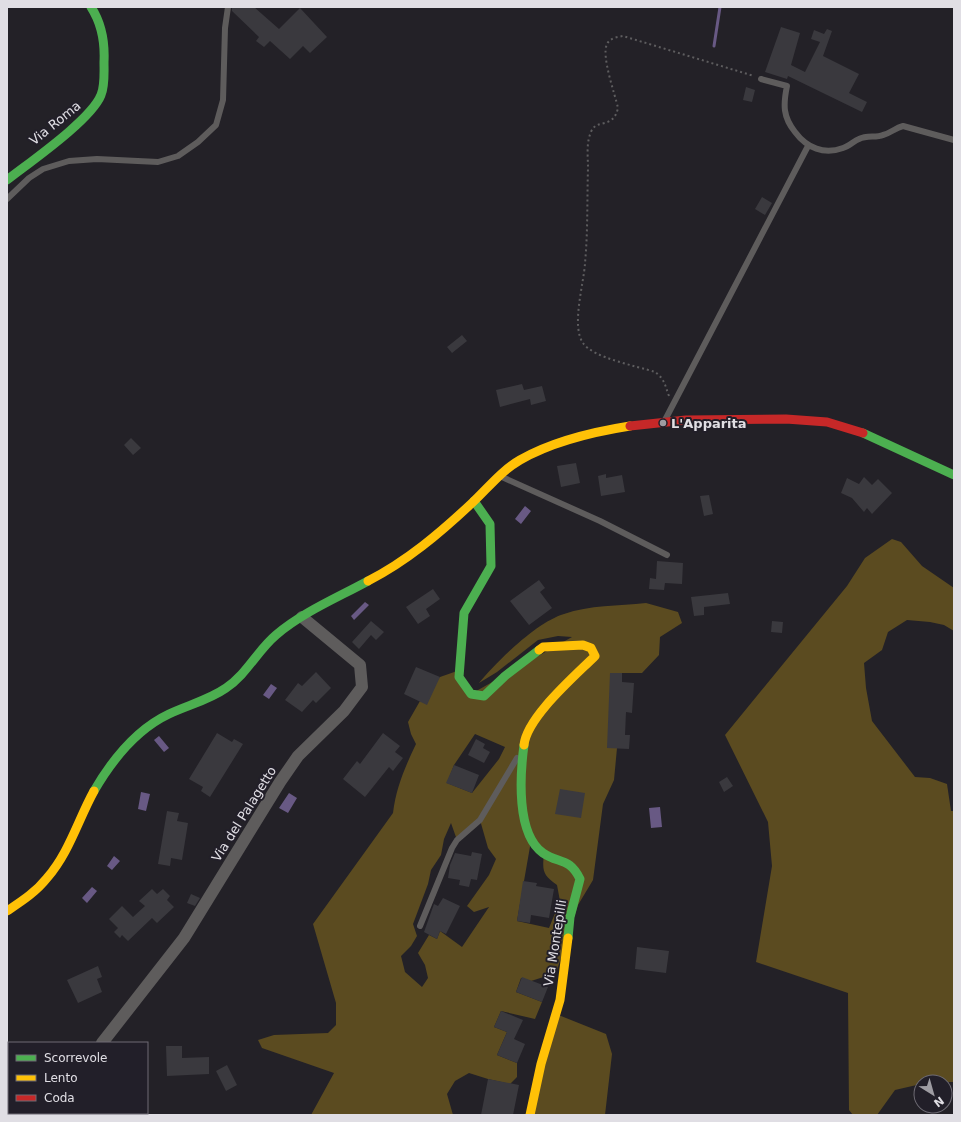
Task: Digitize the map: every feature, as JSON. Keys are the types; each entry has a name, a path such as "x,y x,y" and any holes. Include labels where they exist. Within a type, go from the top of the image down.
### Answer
{"street":[{"name":"Via Roma","path":"7,180 83,119 94,109 102,94 105,53 104,38 100,23 91,7"},
{"path":"7,911 23,902 42,886 56,868 99,782 118,754 144,730 158,720 217,694 236,680 261,649 278,634 302,617 402,561 474,501 518,461 558,441 616,429 730,418 829,422 875,438 954,475"},
{"name":"Via Montepilli","path":"474,501 490,524 491,566 464,613 459,677 471,694 484,696 505,676 542,647 583,645 591,648 595,656 550,701 526,735 524,746 520,798 531,841 544,854 561,860 575,869 580,879 570,917 560,1000 541,1064 530,1115"},
{"name":"Via del Palagetto","path":"103,1042 184,938 280,782 298,756 344,711 362,687 360,665 302,617"}],"lane":[{"path":"7,199 29,178 43,169 69,161 98,160 158,162 178,156 198,142 216,125 223,100 228,7"},
{"path":"761,79 787,86 783,104 784,115 798,137 808,146 821,151 842,148 860,139 884,135 903,126 954,140"},
{"path":"663,424 808,146"},
{"path":"500,476 600,521 667,555"},
{"path":"420,926 452,848 457,840 480,820 524,746"}],"path":[{"path":"676,398 668,395 666,383 662,377 655,372 596,354 587,348 579,336 577,326 585,267 588,224 588,141 591,130 613,120 616,117 618,108 605,53 608,43 614,38 623,36 761,79"}],"shaded area":[{"path":"525,506 531,511 521,524 515,519"},
{"path":"892,539 901,542 922,566 954,588 954,631 944,625 907,620 888,632 882,650 864,663 866,688 872,721 915,777 930,778 947,784 951,811 954,811 954,1082 953,1074 913,1074 913,1086 895,1090 877,1115 853,1115 849,1110 848,993 756,962 772,866 768,822 725,735 847,586 865,558"},
{"path":"365,602 369,605 354,620 351,616"},
{"path":"646,603 678,612 682,623 660,637 659,655 642,673 610,673 617,748 614,780 603,804 593,880 578,905 556,973 531,981 521,978 516,992 542,1002 535,1019 501,1011 494,1027 507,1032 497,1055 517,1063 517,1077 510,1084 469,1073 455,1081 447,1094 453,1115 311,1115 334,1073 262,1048 258,1040 274,1035 328,1033 336,1025 336,1003 313,924 393,813 396,795 408,761 416,744 411,734 408,722 420,701 440,677 460,670 471,694 572,637 558,636 538,640 497,672 479,683 518,643 553,618 584,609","holes":["475,734 505,747 499,759 472,793 447,783 454,765","480,820 488,848 496,859 489,875 467,906 474,912 489,907 462,947 440,931 437,939 429,935 418,953 425,965 428,978 422,987 405,972 401,956 411,946 417,936 413,924 428,884 431,870 441,855 444,839 451,823 457,840","531,841 544,854 544,872 557,885 560,901 549,928 517,921"]},
{"path":"271,684 277,688 269,699 263,695"},
{"path":"159,736 169,748 164,752 154,740"},
{"path":"141,792 150,794 146,811 138,809"},
{"path":"289,793 297,798 288,813 279,808"},
{"path":"660,807 662,827 651,828 649,808"},
{"path":"114,856 120,861 112,870 107,866"},
{"path":"92,887 97,891 87,903 82,898"},
{"path":"556,1014 606,1034 612,1054 605,1115 530,1115"}],"building":[{"path":"232,7 254,7 279,29 300,8 327,37 310,53 303,46 290,59 270,41 264,47 256,41 259,37 232,11"},
{"path":"781,27 800,33 791,65 805,72 820,42 811,39 814,30 824,34 827,29 832,31 823,56 859,74 849,93 867,102 862,112 788,76 787,79 765,72"},
{"path":"746,87 755,90 752,102 743,100"},
{"path":"762,197 772,203 765,215 755,209"},
{"path":"462,335 467,341 452,353 447,347"},
{"path":"522,384 524,390 542,386 546,401 531,405 530,399 500,407 496,390"},
{"path":"131,438 141,448 133,455 124,445"},
{"path":"576,463 580,483 561,487 557,466"},
{"path":"606,474 606,478 622,475 625,492 601,496 598,476"},
{"path":"864,477 872,485 878,479 892,493 872,514 867,508 864,512 852,498 841,493 847,478 859,484"},
{"path":"709,495 713,514 704,516 700,496"},
{"path":"657,561 683,563 682,584 665,583 664,590 649,589 650,578 656,579"},
{"path":"539,580 545,588 540,592 552,608 529,625 510,601"},
{"path":"433,589 440,599 426,609 430,616 418,624 406,607"},
{"path":"728,593 730,604 704,607 704,615 694,616 691,597"},
{"path":"371,621 384,632 376,640 371,635 359,649 352,642"},
{"path":"772,621 783,622 782,633 771,632"},
{"path":"416,667 440,677 427,705 404,694"},
{"path":"316,672 331,688 316,703 313,700 302,712 285,700 298,683 302,686"},
{"path":"610,673 622,673 622,682 634,683 632,713 626,712 625,735 630,735 629,749 607,748"},
{"path":"217,733 232,742 234,739 243,744 210,797 201,791 203,787 189,779"},
{"path":"383,733 400,746 395,752 403,758 393,771 389,767 365,797 343,779 357,761 360,764"},
{"path":"476,739 485,744 483,748 490,752 484,763 468,755"},
{"path":"454,765 479,775 472,793 446,783"},
{"path":"727,777 733,786 724,792 719,782"},
{"path":"560,789 585,793 581,818 555,814"},
{"path":"167,811 179,813 177,821 188,823 182,860 171,858 170,866 158,864"},
{"path":"472,852 482,854 477,880 471,879 469,887 459,885 460,880 448,878 450,865 455,853 471,856"},
{"path":"523,881 537,883 536,886 554,889 549,918 531,915 530,923 517,921"},
{"path":"152,889 157,894 163,889 170,896 167,900 174,907 157,923 152,918 128,941 122,935 120,938 114,932 118,928 109,919 122,906 133,917 145,906 139,901"},
{"path":"191,894 200,898 195,906 187,903"},
{"path":"443,898 460,906 446,934 440,931 437,939 424,932 434,904 438,906"},
{"path":"637,947 669,951 666,973 635,969"},
{"path":"98,966 102,977 97,979 102,992 78,1003 67,980"},
{"path":"522,977 548,987 542,1002 516,992"},
{"path":"501,1011 523,1020 514,1039 525,1044 517,1063 497,1055 507,1032 494,1027"},
{"path":"166,1046 182,1046 182,1058 209,1057 209,1074 167,1076"},
{"path":"227,1065 237,1085 226,1091 216,1071"},
{"path":"488,1079 519,1085 513,1115 481,1115"}],"waterway":[{"path":"714,46 720,7"}],"traffic: fast":[{"path":"7,180 73,128 95,105 101,95 104,79 103,40 98,20 91,7"},
{"path":"863,433 954,475"},
{"path":"474,501 490,524 491,566 464,613 459,677 471,694 484,696 505,676 539,650"},
{"path":"94,791 117,757 145,728 169,714 206,699 226,688 240,676 269,641 286,627 309,612 368,581"},
{"path":"524,745 521,787 524,818 528,832 534,844 543,853 568,864 572,867 580,879 570,917 568,938"}],"traffic: slow":[{"path":"368,581 396,565 423,546 460,514 513,464 533,453 559,442 601,431 630,426"},
{"path":"524,745 527,734 543,710 595,656 591,648 583,645 543,647 539,650"},
{"path":"7,911 33,892 43,883 55,868 67,847 94,791"},
{"path":"530,1115 541,1064 560,1000 568,938"}],"traffic: jam":[{"path":"630,426 686,420 786,419 827,422 863,433"}],"place":[{"name":"L'Apparita","path":"663,423"}]}
